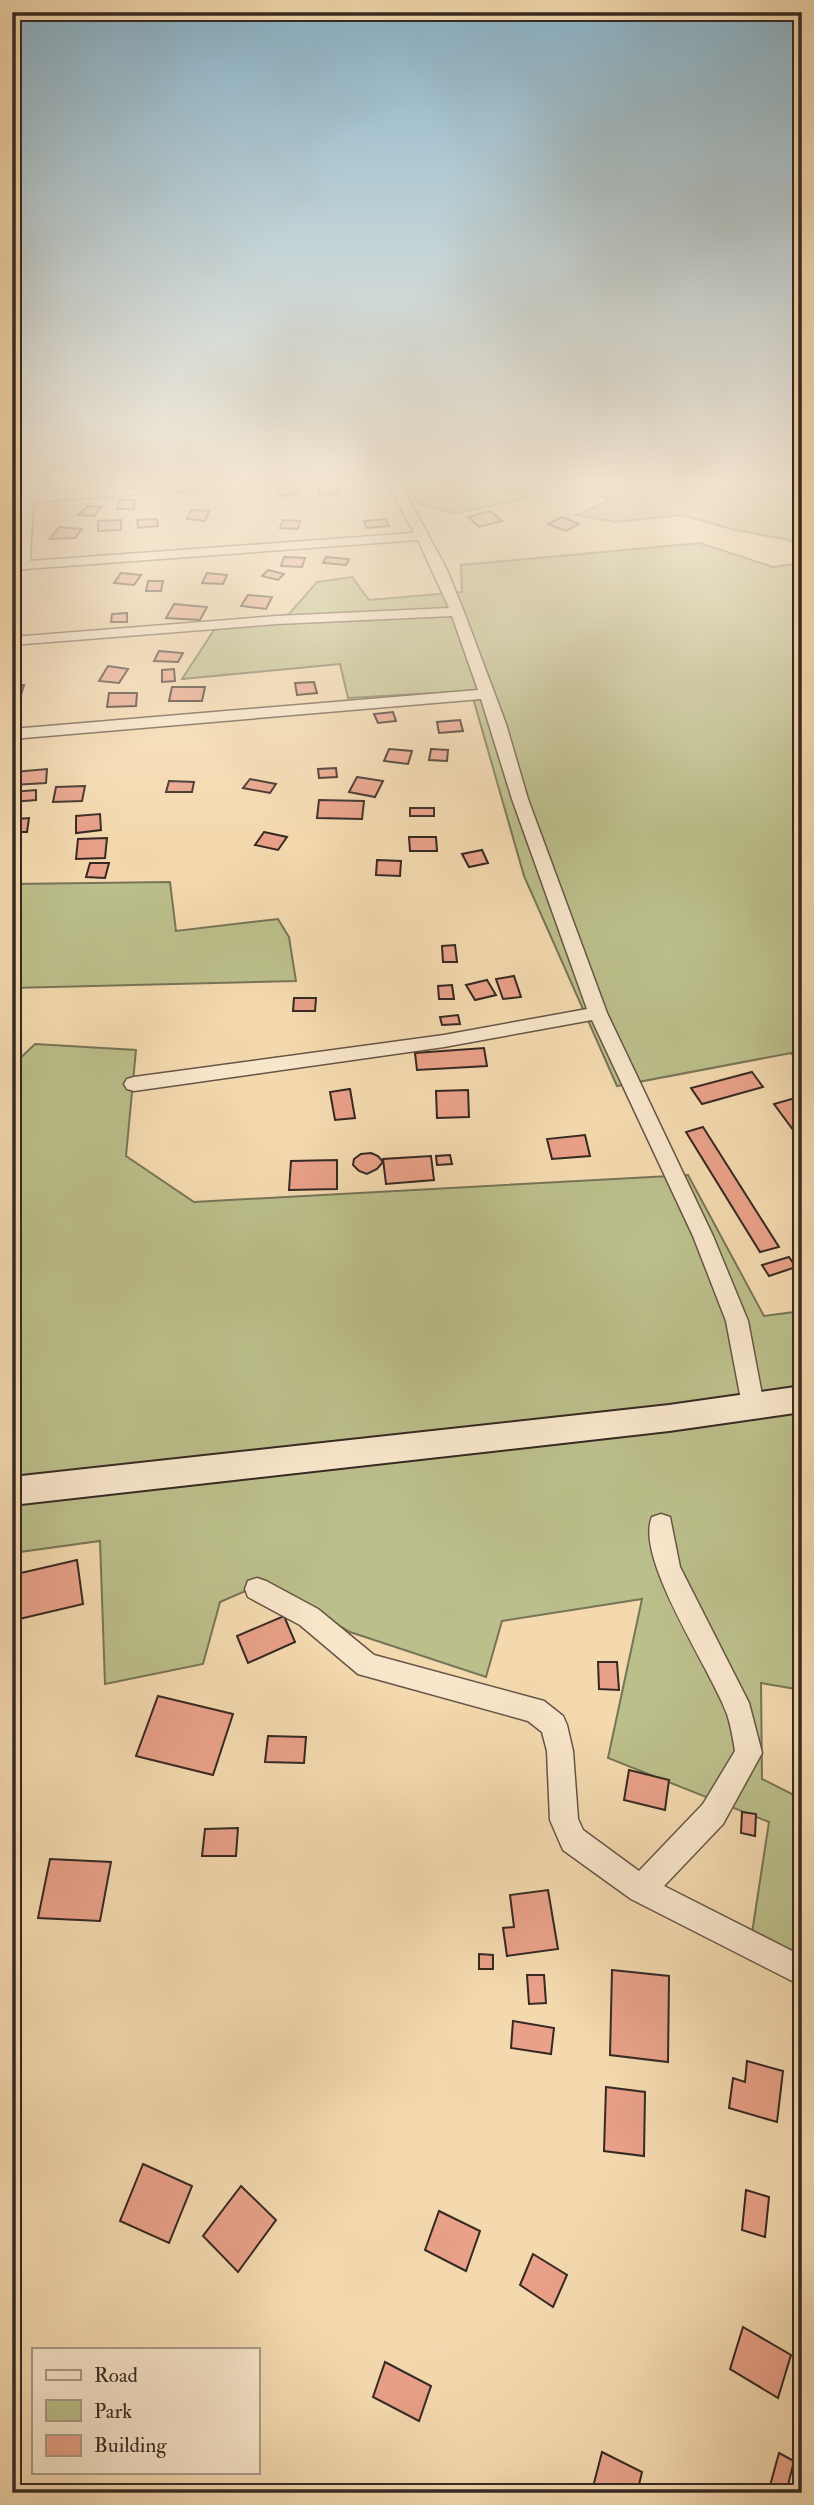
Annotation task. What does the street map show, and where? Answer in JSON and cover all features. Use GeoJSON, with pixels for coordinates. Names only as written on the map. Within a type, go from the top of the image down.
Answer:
{"type":"FeatureCollection","features":[{"type":"Feature","properties":{"kind":"main road"},"geometry":{"type":"LineString","coordinates":[[12,1491],[669,1418],[802,1399]]}},
{"type":"Feature","properties":{"kind":"street"},"geometry":{"type":"LineString","coordinates":[[451,598],[498,724],[524,810],[598,1013],[703,1236],[737,1321],[753,1405]]}},
{"type":"Feature","properties":{"kind":"street"},"geometry":{"type":"LineString","coordinates":[[12,641],[277,620],[457,612]]}},
{"type":"Feature","properties":{"kind":"street"},"geometry":{"type":"LineString","coordinates":[[12,734],[486,694]]}},
{"type":"Feature","properties":{"kind":"street"},"geometry":{"type":"LineString","coordinates":[[134,1084],[444,1041],[598,1013]]}},
{"type":"Feature","properties":{"kind":"street"},"geometry":{"type":"LineString","coordinates":[[641,1889],[713,1814],[749,1753],[740,1712],[668,1568],[661,1525]]}},
{"type":"Feature","properties":{"kind":"street"},"geometry":{"type":"LineString","coordinates":[[257,1589],[309,1617],[367,1665],[535,1710],[554,1725],[560,1751],[564,1820],[573,1840],[641,1889],[802,1972]]}},
{"type":"Feature","properties":{"kind":"green space"},"geometry":{"type":"Polygon","coordinates":[[[303,598],[369,600],[802,598],[802,1065],[791,1053],[617,1086],[524,876],[471,691],[348,698],[340,664],[182,679],[214,630],[289,614],[303,598]]]}},
{"type":"Feature","properties":{"kind":"green space"},"geometry":{"type":"Polygon","coordinates":[[[170,882],[176,931],[278,919],[289,937],[296,981],[12,988],[12,884],[170,882]]]}},
{"type":"Feature","properties":{"kind":"green space"},"geometry":{"type":"Polygon","coordinates":[[[35,1044],[136,1050],[126,1156],[194,1202],[688,1175],[764,1316],[802,1311],[802,1690],[761,1683],[762,1779],[802,1799],[800,1983],[748,1959],[769,1822],[608,1758],[642,1599],[502,1621],[486,1677],[350,1632],[266,1582],[220,1602],[203,1664],[105,1684],[100,1541],[12,1553],[12,1066],[35,1044]]]}},
{"type":"Feature","properties":{"kind":"building"},"geometry":{"type":"Polygon","coordinates":[[[246,598],[272,598],[266,609],[241,606],[246,598]]]}},
{"type":"Feature","properties":{"kind":"building"},"geometry":{"type":"Polygon","coordinates":[[[174,604],[207,607],[200,620],[166,618],[174,604]]]}},
{"type":"Feature","properties":{"kind":"building"},"geometry":{"type":"Polygon","coordinates":[[[127,613],[127,622],[111,622],[112,614],[127,613]]]}},
{"type":"Feature","properties":{"kind":"building"},"geometry":{"type":"Polygon","coordinates":[[[159,651],[183,653],[178,662],[154,661],[159,651]]]}},
{"type":"Feature","properties":{"kind":"building"},"geometry":{"type":"Polygon","coordinates":[[[108,666],[128,669],[119,683],[99,681],[108,666]]]}},
{"type":"Feature","properties":{"kind":"building"},"geometry":{"type":"Polygon","coordinates":[[[174,669],[175,681],[162,682],[162,670],[174,669]]]}},
{"type":"Feature","properties":{"kind":"building"},"geometry":{"type":"Polygon","coordinates":[[[314,682],[317,693],[297,695],[295,683],[314,682]]]}},
{"type":"Feature","properties":{"kind":"building"},"geometry":{"type":"Polygon","coordinates":[[[12,685],[24,685],[20,698],[12,698],[12,685]]]}},
{"type":"Feature","properties":{"kind":"building"},"geometry":{"type":"Polygon","coordinates":[[[172,687],[205,687],[202,701],[169,701],[172,687]]]}},
{"type":"Feature","properties":{"kind":"building"},"geometry":{"type":"Polygon","coordinates":[[[109,693],[137,693],[136,706],[107,707],[109,693]]]}},
{"type":"Feature","properties":{"kind":"building"},"geometry":{"type":"Polygon","coordinates":[[[393,712],[396,721],[378,723],[374,714],[393,712]]]}},
{"type":"Feature","properties":{"kind":"building"},"geometry":{"type":"Polygon","coordinates":[[[460,720],[463,731],[439,733],[437,722],[460,720]]]}},
{"type":"Feature","properties":{"kind":"building"},"geometry":{"type":"Polygon","coordinates":[[[389,749],[412,751],[408,764],[384,761],[389,749]]]}},
{"type":"Feature","properties":{"kind":"building"},"geometry":{"type":"Polygon","coordinates":[[[431,749],[448,750],[447,761],[429,760],[431,749]]]}},
{"type":"Feature","properties":{"kind":"building"},"geometry":{"type":"Polygon","coordinates":[[[336,768],[337,777],[319,778],[318,769],[336,768]]]}},
{"type":"Feature","properties":{"kind":"building"},"geometry":{"type":"Polygon","coordinates":[[[47,769],[46,783],[13,785],[14,772],[47,769]]]}},
{"type":"Feature","properties":{"kind":"building"},"geometry":{"type":"Polygon","coordinates":[[[357,777],[383,781],[375,797],[349,792],[357,777]]]}},
{"type":"Feature","properties":{"kind":"building"},"geometry":{"type":"Polygon","coordinates":[[[250,779],[276,784],[270,793],[243,788],[250,779]]]}},
{"type":"Feature","properties":{"kind":"building"},"geometry":{"type":"Polygon","coordinates":[[[169,781],[194,782],[192,792],[166,792],[169,781]]]}},
{"type":"Feature","properties":{"kind":"building"},"geometry":{"type":"Polygon","coordinates":[[[85,786],[82,801],[53,802],[56,787],[85,786]]]}},
{"type":"Feature","properties":{"kind":"building"},"geometry":{"type":"Polygon","coordinates":[[[36,790],[36,800],[12,802],[12,792],[36,790]]]}},
{"type":"Feature","properties":{"kind":"building"},"geometry":{"type":"Polygon","coordinates":[[[319,800],[364,801],[362,819],[317,818],[319,800]]]}},
{"type":"Feature","properties":{"kind":"building"},"geometry":{"type":"Polygon","coordinates":[[[410,808],[434,808],[434,816],[410,816],[410,808]]]}},
{"type":"Feature","properties":{"kind":"building"},"geometry":{"type":"Polygon","coordinates":[[[100,814],[101,830],[76,833],[76,816],[100,814]]]}},
{"type":"Feature","properties":{"kind":"building"},"geometry":{"type":"Polygon","coordinates":[[[29,818],[27,832],[15,832],[17,819],[29,818]]]}},
{"type":"Feature","properties":{"kind":"building"},"geometry":{"type":"Polygon","coordinates":[[[264,832],[287,837],[278,850],[255,845],[264,832]]]}},
{"type":"Feature","properties":{"kind":"building"},"geometry":{"type":"Polygon","coordinates":[[[409,837],[436,837],[437,851],[410,851],[409,837]]]}},
{"type":"Feature","properties":{"kind":"building"},"geometry":{"type":"Polygon","coordinates":[[[107,838],[105,858],[76,859],[78,839],[107,838]]]}},
{"type":"Feature","properties":{"kind":"building"},"geometry":{"type":"Polygon","coordinates":[[[482,850],[488,863],[469,867],[462,854],[482,850]]]}},
{"type":"Feature","properties":{"kind":"building"},"geometry":{"type":"Polygon","coordinates":[[[377,860],[401,861],[400,876],[376,875],[377,860]]]}},
{"type":"Feature","properties":{"kind":"building"},"geometry":{"type":"Polygon","coordinates":[[[90,863],[109,863],[105,878],[86,877],[90,863]]]}},
{"type":"Feature","properties":{"kind":"building"},"geometry":{"type":"Polygon","coordinates":[[[455,945],[457,962],[443,962],[442,946],[455,945]]]}},
{"type":"Feature","properties":{"kind":"building"},"geometry":{"type":"Polygon","coordinates":[[[514,976],[521,997],[503,999],[496,979],[514,976]]]}},
{"type":"Feature","properties":{"kind":"building"},"geometry":{"type":"Polygon","coordinates":[[[487,980],[496,995],[475,1000],[466,985],[487,980]]]}},
{"type":"Feature","properties":{"kind":"building"},"geometry":{"type":"Polygon","coordinates":[[[452,985],[454,999],[439,999],[438,986],[452,985]]]}},
{"type":"Feature","properties":{"kind":"building"},"geometry":{"type":"Polygon","coordinates":[[[294,998],[316,998],[315,1011],[293,1011],[294,998]]]}},
{"type":"Feature","properties":{"kind":"building"},"geometry":{"type":"Polygon","coordinates":[[[458,1015],[460,1024],[442,1025],[440,1017],[458,1015]]]}},
{"type":"Feature","properties":{"kind":"building"},"geometry":{"type":"Polygon","coordinates":[[[484,1048],[487,1066],[417,1070],[415,1053],[484,1048]]]}},
{"type":"Feature","properties":{"kind":"building"},"geometry":{"type":"Polygon","coordinates":[[[752,1072],[763,1087],[702,1104],[691,1088],[752,1072]]]}},
{"type":"Feature","properties":{"kind":"building"},"geometry":{"type":"Polygon","coordinates":[[[350,1089],[355,1118],[335,1120],[330,1092],[350,1089]]]}},
{"type":"Feature","properties":{"kind":"building"},"geometry":{"type":"Polygon","coordinates":[[[468,1090],[469,1117],[437,1118],[436,1091],[468,1090]]]}},
{"type":"Feature","properties":{"kind":"building"},"geometry":{"type":"Polygon","coordinates":[[[802,1096],[802,1142],[774,1104],[802,1096]]]}},
{"type":"Feature","properties":{"kind":"building"},"geometry":{"type":"Polygon","coordinates":[[[703,1127],[779,1247],[760,1252],[686,1132],[703,1127]]]}},
{"type":"Feature","properties":{"kind":"building"},"geometry":{"type":"Polygon","coordinates":[[[585,1135],[590,1156],[552,1159],[547,1139],[585,1135]]]}},
{"type":"Feature","properties":{"kind":"building"},"geometry":{"type":"Polygon","coordinates":[[[371,1153],[383,1162],[377,1169],[367,1174],[353,1165],[354,1159],[361,1154],[371,1153]]]}},
{"type":"Feature","properties":{"kind":"building"},"geometry":{"type":"Polygon","coordinates":[[[450,1155],[452,1164],[437,1165],[436,1156],[450,1155]]]}},
{"type":"Feature","properties":{"kind":"building"},"geometry":{"type":"Polygon","coordinates":[[[431,1156],[434,1180],[386,1184],[383,1159],[431,1156]]]}},
{"type":"Feature","properties":{"kind":"building"},"geometry":{"type":"Polygon","coordinates":[[[337,1160],[337,1189],[289,1190],[291,1161],[337,1160]]]}},
{"type":"Feature","properties":{"kind":"building"},"geometry":{"type":"Polygon","coordinates":[[[789,1257],[796,1267],[769,1276],[762,1265],[789,1257]]]}},
{"type":"Feature","properties":{"kind":"building"},"geometry":{"type":"Polygon","coordinates":[[[77,1560],[83,1604],[15,1620],[12,1575],[77,1560]]]}},
{"type":"Feature","properties":{"kind":"building"},"geometry":{"type":"Polygon","coordinates":[[[284,1616],[295,1642],[248,1663],[237,1636],[284,1616]]]}},
{"type":"Feature","properties":{"kind":"building"},"geometry":{"type":"Polygon","coordinates":[[[598,1662],[617,1662],[619,1690],[599,1689],[598,1662]]]}},
{"type":"Feature","properties":{"kind":"building"},"geometry":{"type":"Polygon","coordinates":[[[158,1696],[233,1714],[213,1775],[136,1756],[158,1696]]]}},
{"type":"Feature","properties":{"kind":"building"},"geometry":{"type":"Polygon","coordinates":[[[268,1736],[306,1737],[304,1763],[265,1762],[268,1736]]]}},
{"type":"Feature","properties":{"kind":"building"},"geometry":{"type":"Polygon","coordinates":[[[629,1770],[669,1780],[665,1810],[624,1800],[629,1770]]]}},
{"type":"Feature","properties":{"kind":"building"},"geometry":{"type":"Polygon","coordinates":[[[742,1812],[756,1814],[755,1836],[741,1833],[742,1812]]]}},
{"type":"Feature","properties":{"kind":"building"},"geometry":{"type":"Polygon","coordinates":[[[238,1828],[236,1856],[202,1856],[205,1829],[238,1828]]]}},
{"type":"Feature","properties":{"kind":"building"},"geometry":{"type":"Polygon","coordinates":[[[50,1859],[111,1862],[100,1921],[38,1918],[50,1859]]]}},
{"type":"Feature","properties":{"kind":"building"},"geometry":{"type":"Polygon","coordinates":[[[548,1890],[558,1949],[507,1956],[503,1928],[514,1927],[510,1895],[548,1890]]]}},
{"type":"Feature","properties":{"kind":"building"},"geometry":{"type":"Polygon","coordinates":[[[479,1954],[493,1955],[493,1969],[479,1969],[479,1954]]]}},
{"type":"Feature","properties":{"kind":"building"},"geometry":{"type":"Polygon","coordinates":[[[612,1970],[669,1976],[668,2062],[610,2055],[612,1970]]]}},
{"type":"Feature","properties":{"kind":"building"},"geometry":{"type":"Polygon","coordinates":[[[527,1975],[544,1975],[546,2003],[529,2004],[527,1975]]]}},
{"type":"Feature","properties":{"kind":"building"},"geometry":{"type":"Polygon","coordinates":[[[513,2021],[554,2028],[551,2054],[511,2048],[513,2021]]]}},
{"type":"Feature","properties":{"kind":"building"},"geometry":{"type":"Polygon","coordinates":[[[747,2061],[783,2071],[777,2122],[729,2108],[733,2078],[745,2082],[747,2061]]]}},
{"type":"Feature","properties":{"kind":"building"},"geometry":{"type":"Polygon","coordinates":[[[606,2087],[645,2092],[644,2156],[604,2151],[606,2087]]]}},
{"type":"Feature","properties":{"kind":"building"},"geometry":{"type":"Polygon","coordinates":[[[143,2164],[192,2186],[169,2243],[120,2221],[143,2164]]]}},
{"type":"Feature","properties":{"kind":"building"},"geometry":{"type":"Polygon","coordinates":[[[241,2186],[276,2220],[238,2272],[203,2236],[241,2186]]]}},
{"type":"Feature","properties":{"kind":"building"},"geometry":{"type":"Polygon","coordinates":[[[746,2190],[769,2197],[765,2237],[742,2230],[746,2190]]]}},
{"type":"Feature","properties":{"kind":"building"},"geometry":{"type":"Polygon","coordinates":[[[439,2211],[480,2231],[466,2271],[425,2250],[439,2211]]]}},
{"type":"Feature","properties":{"kind":"building"},"geometry":{"type":"Polygon","coordinates":[[[533,2254],[567,2275],[553,2307],[520,2285],[533,2254]]]}},
{"type":"Feature","properties":{"kind":"building"},"geometry":{"type":"Polygon","coordinates":[[[743,2327],[791,2355],[778,2398],[730,2369],[743,2327]]]}},
{"type":"Feature","properties":{"kind":"building"},"geometry":{"type":"Polygon","coordinates":[[[385,2362],[431,2386],[419,2421],[373,2397],[385,2362]]]}},
{"type":"Feature","properties":{"kind":"building"},"geometry":{"type":"Polygon","coordinates":[[[602,2452],[642,2472],[637,2493],[604,2493],[593,2487],[602,2452]]]}},
{"type":"Feature","properties":{"kind":"building"},"geometry":{"type":"Polygon","coordinates":[[[779,2453],[794,2461],[786,2493],[768,2493],[779,2453]]]}}]}
